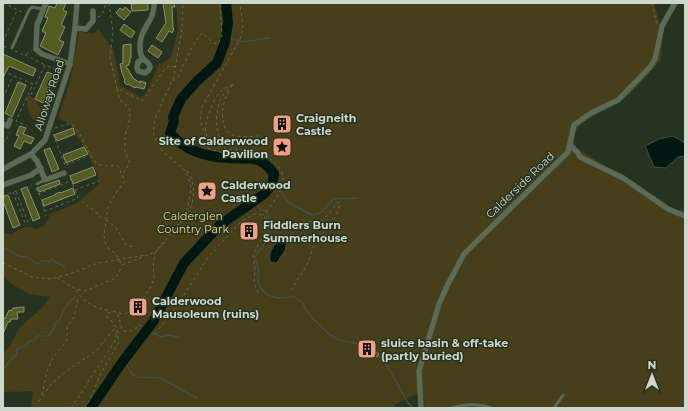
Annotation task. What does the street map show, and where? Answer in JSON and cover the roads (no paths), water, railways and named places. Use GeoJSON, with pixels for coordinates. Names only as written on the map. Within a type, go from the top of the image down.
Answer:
{"type":"FeatureCollection","features":[{"type":"Feature","properties":{"kind":"street"},"geometry":{"type":"LineString","coordinates":[[46,3],[37,25],[36,49],[42,54],[60,62],[70,64]]}},
{"type":"Feature","properties":{"kind":"street","name":"Alloway Road"},"geometry":{"type":"LineString","coordinates":[[3,169],[31,154],[45,140],[70,64],[77,3]]}},
{"type":"Feature","properties":{"kind":"street"},"geometry":{"type":"LineString","coordinates":[[143,59],[140,52],[141,38],[150,21],[154,3]]}},
{"type":"Feature","properties":{"kind":"street","name":"Calderside Road"},"geometry":{"type":"LineString","coordinates":[[421,408],[419,371],[438,304],[464,254],[568,152],[574,126],[591,113],[618,100],[650,67],[655,59],[662,26],[675,3]]}},
{"type":"Feature","properties":{"kind":"street"},"geometry":{"type":"LineString","coordinates":[[75,28],[86,29],[93,19],[93,11]]}},
{"type":"Feature","properties":{"kind":"street"},"geometry":{"type":"LineString","coordinates":[[3,124],[8,126],[10,120]]}},
{"type":"Feature","properties":{"kind":"street"},"geometry":{"type":"LineString","coordinates":[[570,145],[580,157],[623,178],[668,209],[685,216]]}},
{"type":"Feature","properties":{"kind":"street"},"geometry":{"type":"LineString","coordinates":[[31,154],[37,161],[46,180],[64,173]]}},
{"type":"Feature","properties":{"kind":"street"},"geometry":{"type":"LineString","coordinates":[[3,185],[31,175],[41,168]]}},
{"type":"Feature","properties":{"kind":"lane"},"geometry":{"type":"LineString","coordinates":[[12,48],[29,10],[32,7],[43,9]]}},
{"type":"Feature","properties":{"kind":"lane"},"geometry":{"type":"LineString","coordinates":[[36,184],[46,180]]}},
{"type":"Feature","properties":{"kind":"lane"},"geometry":{"type":"LineString","coordinates":[[554,408],[562,396]]}},
{"type":"Feature","properties":{"kind":"lane"},"geometry":{"type":"LineString","coordinates":[[451,408],[470,404],[484,405],[492,408]]}},
{"type":"Feature","properties":{"kind":"water"},"geometry":{"type":"Polygon","coordinates":[[[673,136],[685,143],[685,156],[678,157],[666,168],[654,167],[645,146],[659,139],[673,136]]]}},
{"type":"Feature","properties":{"kind":"water"},"geometry":{"type":"Polygon","coordinates":[[[282,238],[285,238],[287,241],[285,251],[276,263],[271,262],[270,252],[282,238]]]}},
{"type":"Feature","properties":{"kind":"waterway"},"geometry":{"type":"LineString","coordinates":[[91,408],[123,361],[153,322],[184,263],[220,225],[264,194],[272,185],[274,174],[269,167],[258,160],[212,156],[196,152],[182,144],[170,133],[174,121],[173,117],[181,99],[197,81],[217,63],[225,42],[228,22],[226,3]]}},
{"type":"Feature","properties":{"kind":"waterway"},"geometry":{"type":"LineString","coordinates":[[226,37],[243,42],[269,38]]}},
{"type":"Feature","properties":{"kind":"waterway"},"geometry":{"type":"LineString","coordinates":[[270,188],[278,189],[289,203],[312,215],[323,211],[333,199],[358,198]]}},
{"type":"Feature","properties":{"kind":"waterway"},"geometry":{"type":"LineString","coordinates":[[254,203],[260,209],[267,212],[269,221],[266,240],[255,258],[258,269],[258,280],[263,290],[267,294],[277,298],[293,296],[303,303],[312,318],[329,334],[337,339],[355,343],[365,349]]}},
{"type":"Feature","properties":{"kind":"waterway"},"geometry":{"type":"LineString","coordinates":[[3,249],[8,249],[18,256],[27,257],[35,263],[50,261],[51,259],[65,267]]}},
{"type":"Feature","properties":{"kind":"waterway"},"geometry":{"type":"LineString","coordinates":[[3,370],[13,357],[16,356],[17,349],[25,346],[30,341],[33,341],[37,336],[48,336],[54,329],[55,323],[59,321],[66,306],[75,297]]}},
{"type":"Feature","properties":{"kind":"waterway"},"geometry":{"type":"LineString","coordinates":[[148,330],[161,337],[170,335],[178,337]]}},
{"type":"Feature","properties":{"kind":"waterway"},"geometry":{"type":"LineString","coordinates":[[378,355],[389,369],[408,403],[413,408]]}},
{"type":"Feature","properties":{"kind":"waterway"},"geometry":{"type":"LineString","coordinates":[[123,361],[132,374],[137,377],[161,378],[197,398]]}},
{"type":"Feature","properties":{"kind":"place","name":"Craigneith Castle"},"geometry":{"type":"Point","coordinates":[282,124]}},
{"type":"Feature","properties":{"kind":"place","name":"Site of Calderwood Pavilion"},"geometry":{"type":"Point","coordinates":[282,147]}},
{"type":"Feature","properties":{"kind":"place","name":"Calderwood Castle"},"geometry":{"type":"Point","coordinates":[207,191]}},
{"type":"Feature","properties":{"kind":"place","name":"Fiddlers Burn Summerhouse"},"geometry":{"type":"Point","coordinates":[249,231]}},
{"type":"Feature","properties":{"kind":"place","name":"Calderwood Mausoleum (ruins)"},"geometry":{"type":"Point","coordinates":[138,307]}},
{"type":"Feature","properties":{"kind":"place","name":"sluice basin & off-take (partly buried)"},"geometry":{"type":"Point","coordinates":[367,349]}},
{"type":"Feature","properties":{"kind":"park label","name":"Calderglen Country Park"},"geometry":{"type":"Point","coordinates":[193,222]}}]}
